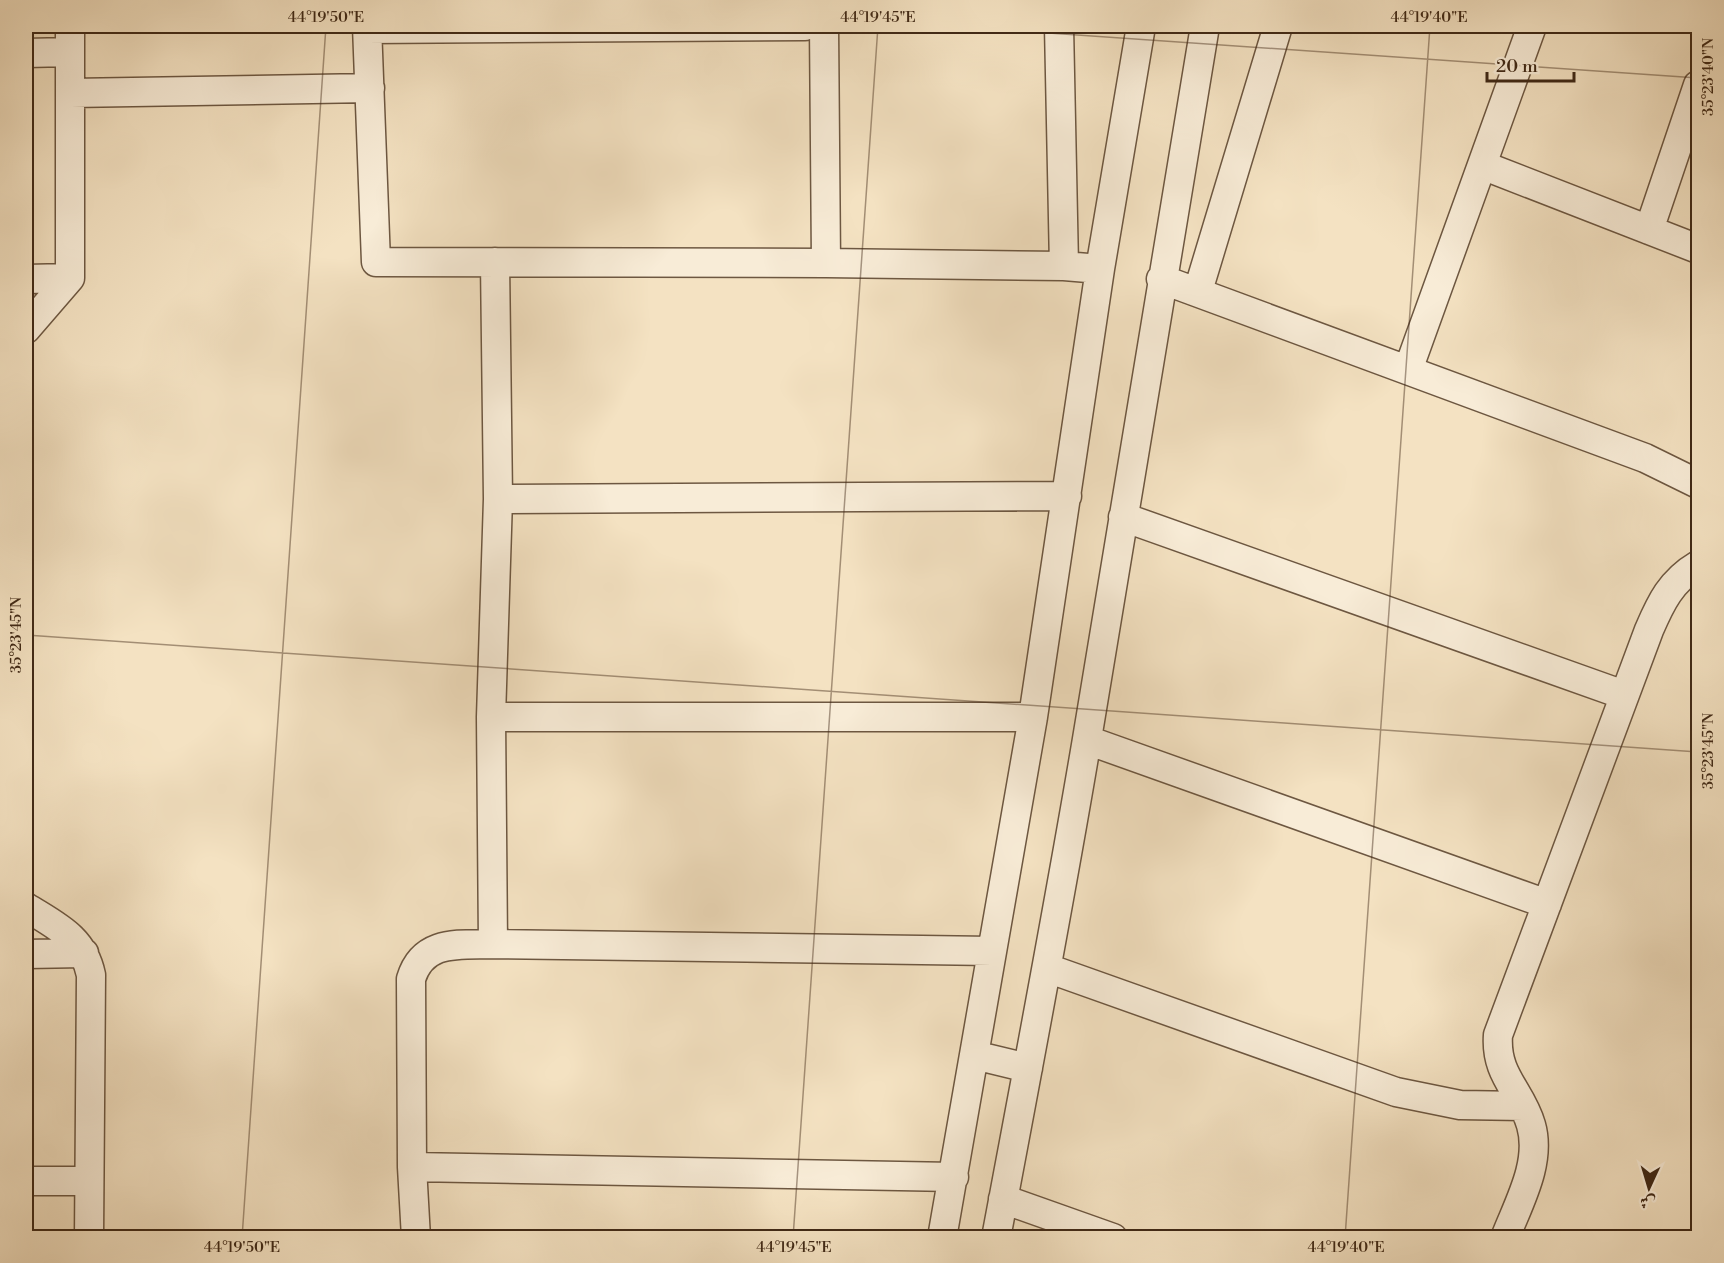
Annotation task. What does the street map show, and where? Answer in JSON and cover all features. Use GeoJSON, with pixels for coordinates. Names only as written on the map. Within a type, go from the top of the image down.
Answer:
{"type":"FeatureCollection","features":[{"type":"Feature","properties":{"kind":"street"},"geometry":{"type":"LineString","coordinates":[[805,26],[367,27],[376,262],[826,263],[1064,266],[1100,269]]}},
{"type":"Feature","properties":{"kind":"street"},"geometry":{"type":"LineString","coordinates":[[824,26],[826,263]]}},
{"type":"Feature","properties":{"kind":"street"},"geometry":{"type":"LineString","coordinates":[[1059,26],[1064,266]]}},
{"type":"Feature","properties":{"kind":"street"},"geometry":{"type":"LineString","coordinates":[[942,1238],[1033,717],[1100,269],[1141,26]]}},
{"type":"Feature","properties":{"kind":"street"},"geometry":{"type":"LineString","coordinates":[[996,1238],[1087,740],[1161,279],[1205,26]]}},
{"type":"Feature","properties":{"kind":"street"},"geometry":{"type":"LineString","coordinates":[[1198,291],[1278,26]]}},
{"type":"Feature","properties":{"kind":"street"},"geometry":{"type":"LineString","coordinates":[[1408,370],[1532,26]]}},
{"type":"Feature","properties":{"kind":"street"},"geometry":{"type":"LineString","coordinates":[[26,53],[70,39],[70,278],[26,329]]}},
{"type":"Feature","properties":{"kind":"street"},"geometry":{"type":"LineString","coordinates":[[1649,230],[1698,84]]}},
{"type":"Feature","properties":{"kind":"street"},"geometry":{"type":"LineString","coordinates":[[70,93],[370,88]]}},
{"type":"Feature","properties":{"kind":"street"},"geometry":{"type":"LineString","coordinates":[[1482,165],[1698,249]]}},
{"type":"Feature","properties":{"kind":"street"},"geometry":{"type":"LineString","coordinates":[[493,944],[491,717],[498,499],[495,262]]}},
{"type":"Feature","properties":{"kind":"street"},"geometry":{"type":"LineString","coordinates":[[26,279],[70,278]]}},
{"type":"Feature","properties":{"kind":"street"},"geometry":{"type":"LineString","coordinates":[[1161,279],[1645,458],[1698,484]]}},
{"type":"Feature","properties":{"kind":"street"},"geometry":{"type":"LineString","coordinates":[[498,499],[1067,496]]}},
{"type":"Feature","properties":{"kind":"street"},"geometry":{"type":"LineString","coordinates":[[1123,517],[1624,695]]}},
{"type":"Feature","properties":{"kind":"street"},"geometry":{"type":"LineString","coordinates":[[1505,1238],[1531,1170],[1533,1148],[1532,1126],[1502,1070],[1497,1047],[1498,1035],[1662,599],[1685,573],[1698,565]]}},
{"type":"Feature","properties":{"kind":"street"},"geometry":{"type":"LineString","coordinates":[[491,717],[1033,717]]}},
{"type":"Feature","properties":{"kind":"street"},"geometry":{"type":"LineString","coordinates":[[1087,740],[1547,904]]}},
{"type":"Feature","properties":{"kind":"street"},"geometry":{"type":"LineString","coordinates":[[26,907],[74,939],[88,963],[92,986],[89,1238]]}},
{"type":"Feature","properties":{"kind":"street"},"geometry":{"type":"LineString","coordinates":[[416,1238],[412,1167],[410,990],[414,969],[419,960],[437,948],[493,944],[992,951]]}},
{"type":"Feature","properties":{"kind":"street"},"geometry":{"type":"LineString","coordinates":[[26,954],[84,953]]}},
{"type":"Feature","properties":{"kind":"street"},"geometry":{"type":"LineString","coordinates":[[1047,968],[1396,1092],[1460,1105],[1523,1106]]}},
{"type":"Feature","properties":{"kind":"street"},"geometry":{"type":"LineString","coordinates":[[974,1055],[1028,1068]]}},
{"type":"Feature","properties":{"kind":"street"},"geometry":{"type":"LineString","coordinates":[[412,1167],[954,1177]]}},
{"type":"Feature","properties":{"kind":"street"},"geometry":{"type":"LineString","coordinates":[[26,1181],[88,1181]]}},
{"type":"Feature","properties":{"kind":"street"},"geometry":{"type":"LineString","coordinates":[[1003,1199],[1113,1238]]}}]}
